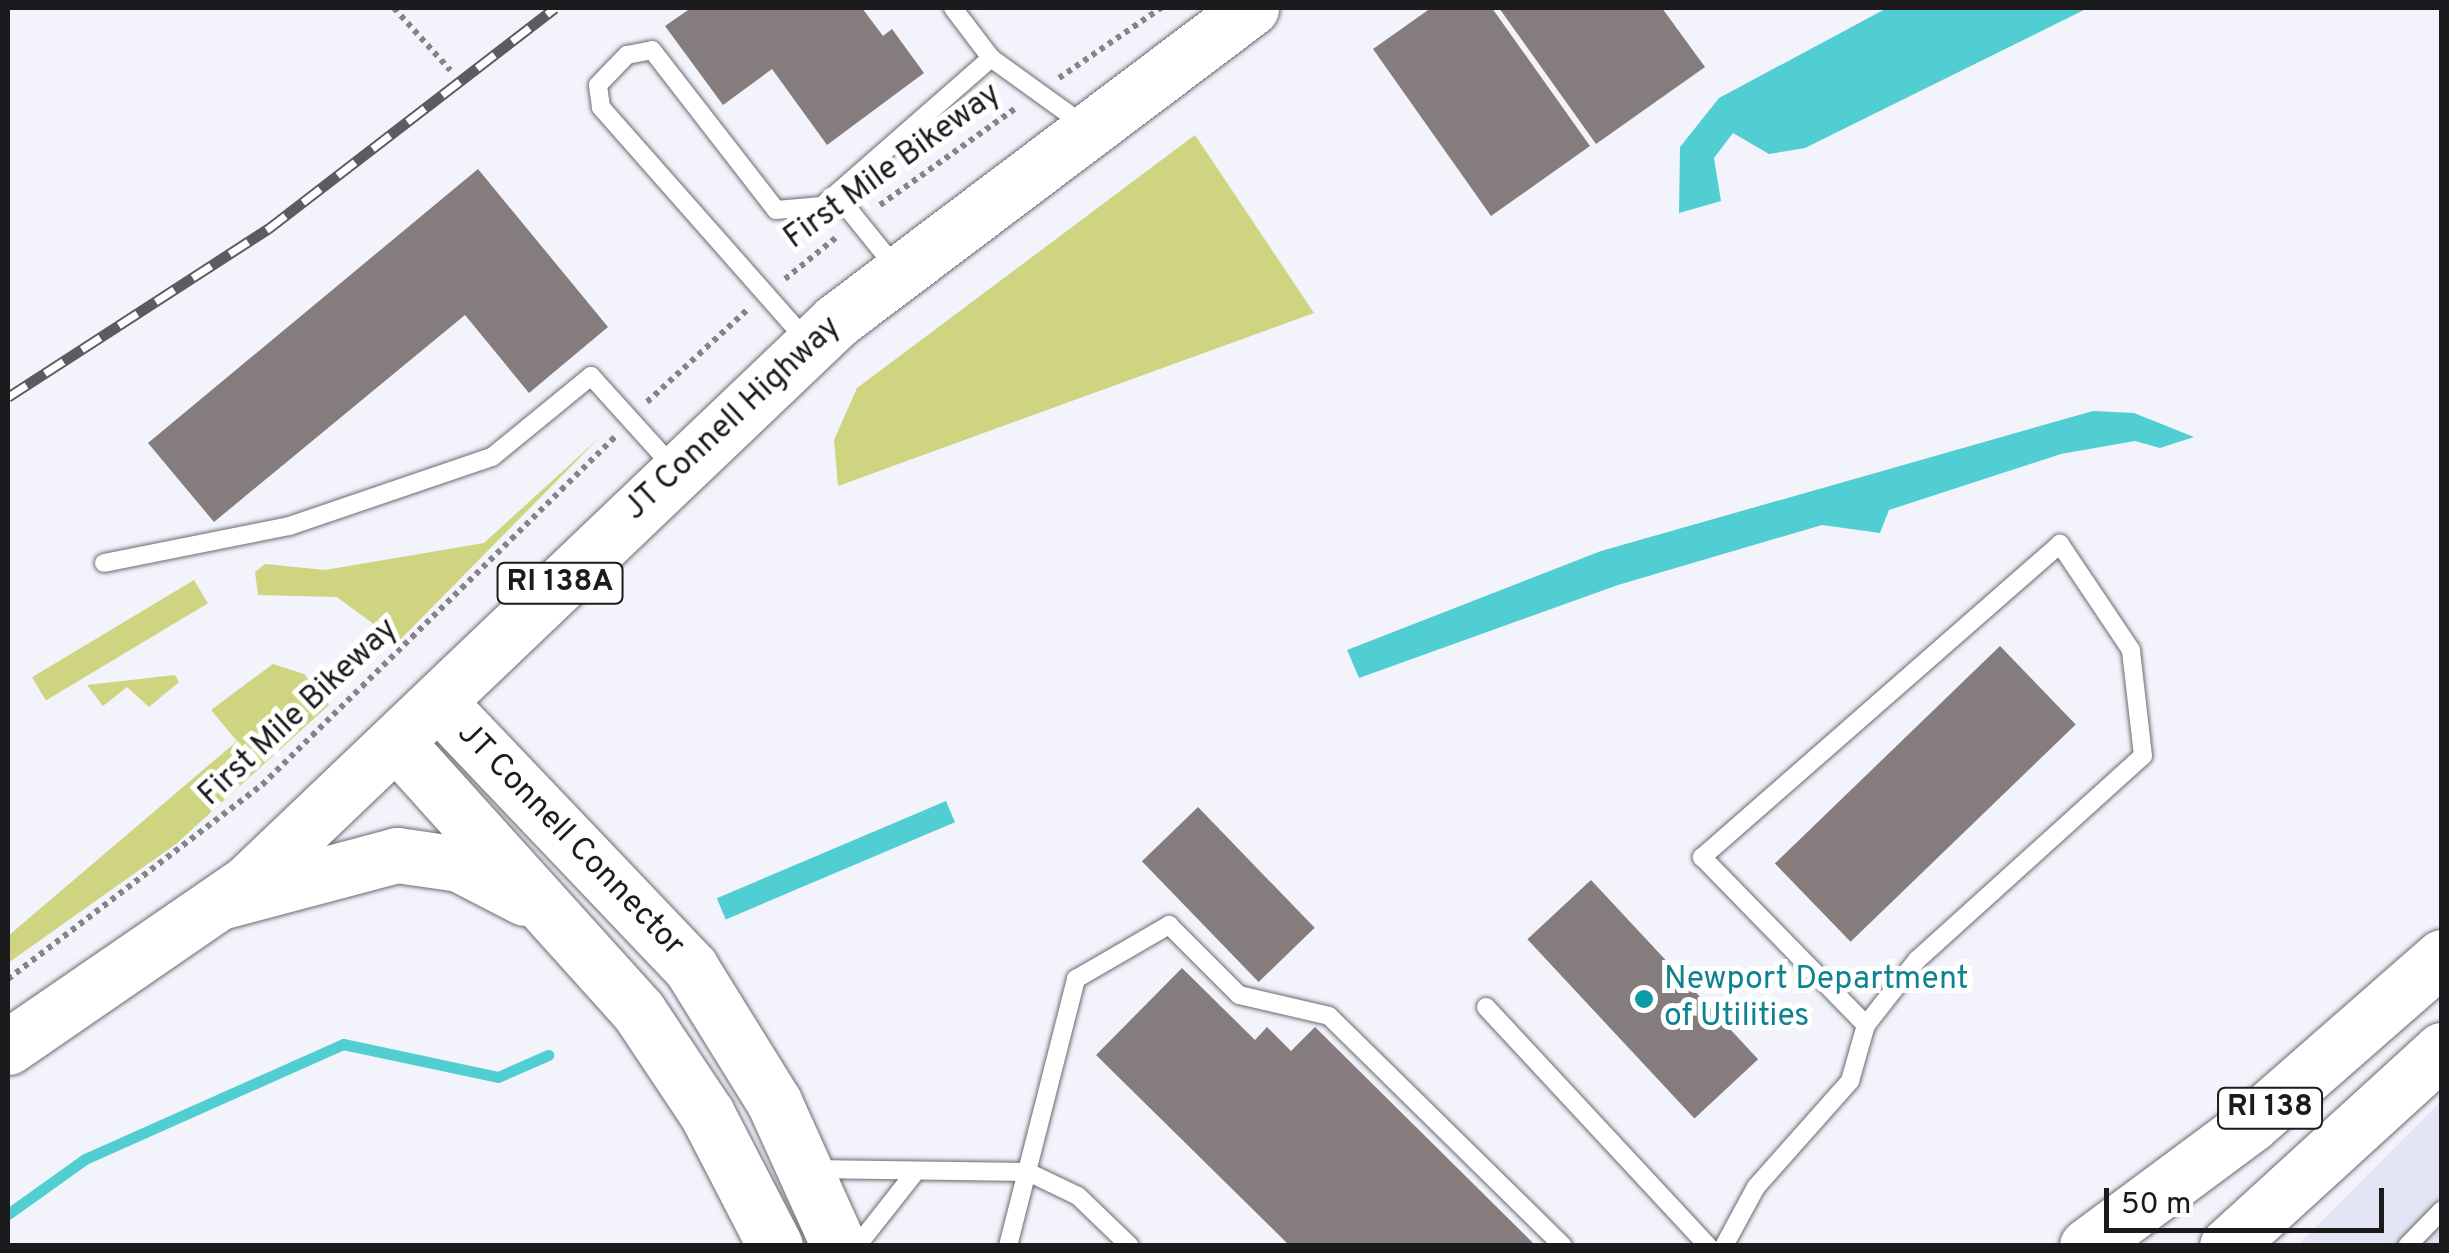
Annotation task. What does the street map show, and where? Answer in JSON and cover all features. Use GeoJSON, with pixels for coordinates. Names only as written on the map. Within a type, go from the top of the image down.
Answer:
{"type":"FeatureCollection","features":[{"type":"Feature","properties":{"kind":"main road","name":"JT Connell Highway"},"geometry":{"type":"LineString","coordinates":[[8,1047],[224,901],[397,743],[810,344],[898,270],[1084,126],[1251,8]]}},
{"type":"Feature","properties":{"kind":"main road","name":"JT Connell Connector"},"geometry":{"type":"LineString","coordinates":[[438,702],[682,955],[806,1169],[839,1246]]}},
{"type":"Feature","properties":{"kind":"main road"},"geometry":{"type":"LineString","coordinates":[[397,743],[554,916],[688,1082],[775,1246]]}},
{"type":"Feature","properties":{"kind":"main road"},"geometry":{"type":"LineString","coordinates":[[224,901],[413,855],[470,868],[554,916]]}},
{"type":"Feature","properties":{"kind":"main road","name":"RI 138"},"geometry":{"type":"LineString","coordinates":[[2087,1246],[2263,1114],[2442,957]]}},
{"type":"Feature","properties":{"kind":"main road","name":"RI 138"},"geometry":{"type":"LineString","coordinates":[[2227,1246],[2442,1050]]}},
{"type":"Feature","properties":{"kind":"lane"},"geometry":{"type":"LineString","coordinates":[[953,8],[991,58],[1084,126]]}},
{"type":"Feature","properties":{"kind":"lane"},"geometry":{"type":"LineString","coordinates":[[810,344],[600,107],[598,85],[627,55],[652,50],[776,210],[822,206],[991,58]]}},
{"type":"Feature","properties":{"kind":"lane"},"geometry":{"type":"LineString","coordinates":[[838,194],[898,270]]}},
{"type":"Feature","properties":{"kind":"lane"},"geometry":{"type":"LineString","coordinates":[[104,563],[289,526],[492,457],[591,376],[676,470]]}},
{"type":"Feature","properties":{"kind":"lane"},"geometry":{"type":"LineString","coordinates":[[1724,1246],[1756,1187],[1850,1081],[1866,1025],[1917,960],[2143,756],[2131,650],[2060,544],[1702,857],[1866,1025]]}},
{"type":"Feature","properties":{"kind":"lane"},"geometry":{"type":"LineString","coordinates":[[1008,1246],[1076,979],[1168,925],[1239,995],[1329,1016],[1563,1246]]}},
{"type":"Feature","properties":{"kind":"lane"},"geometry":{"type":"LineString","coordinates":[[1486,1007],[1708,1246]]}},
{"type":"Feature","properties":{"kind":"lane"},"geometry":{"type":"LineString","coordinates":[[806,1169],[1028,1172],[1078,1196],[1130,1246]]}},
{"type":"Feature","properties":{"kind":"lane"},"geometry":{"type":"LineString","coordinates":[[857,1246],[916,1170]]}},
{"type":"Feature","properties":{"kind":"lane"},"geometry":{"type":"LineString","coordinates":[[2407,1246],[2442,1210]]}},
{"type":"Feature","properties":{"kind":"path"},"geometry":{"type":"LineString","coordinates":[[394,8],[450,70]]}},
{"type":"Feature","properties":{"kind":"path","name":"First Mile Bikeway"},"geometry":{"type":"LineString","coordinates":[[666,382],[766,294],[858,221],[1161,8]]}},
{"type":"Feature","properties":{"kind":"path","name":"First Mile Bikeway"},"geometry":{"type":"LineString","coordinates":[[8,979],[262,785],[598,454]]}},
{"type":"Feature","properties":{"kind":"shaded area"},"geometry":{"type":"Polygon","coordinates":[[[2441,1101],[2441,1245],[2298,1245],[2441,1101]]]}},
{"type":"Feature","properties":{"kind":"green space"},"geometry":{"type":"Polygon","coordinates":[[[1195,135],[1314,313],[838,486],[834,440],[857,388],[1195,135]]]}},
{"type":"Feature","properties":{"kind":"green space"},"geometry":{"type":"Polygon","coordinates":[[[599,438],[398,642],[337,597],[258,595],[255,572],[265,564],[325,570],[484,543],[599,438]]]}},
{"type":"Feature","properties":{"kind":"green space"},"geometry":{"type":"Polygon","coordinates":[[[194,580],[208,603],[46,700],[32,677],[194,580]]]}},
{"type":"Feature","properties":{"kind":"green space"},"geometry":{"type":"Polygon","coordinates":[[[273,664],[304,674],[329,705],[176,844],[8,963],[8,936],[237,741],[211,710],[273,664]]]}},
{"type":"Feature","properties":{"kind":"green space"},"geometry":{"type":"Polygon","coordinates":[[[175,675],[179,682],[149,707],[127,687],[103,706],[87,685],[175,675]]]}},
{"type":"Feature","properties":{"kind":"water"},"geometry":{"type":"Polygon","coordinates":[[[1887,8],[2088,8],[1805,148],[1769,154],[1733,133],[1714,158],[1721,201],[1679,213],[1680,147],[1719,98],[1887,8]]]}},
{"type":"Feature","properties":{"kind":"water"},"geometry":{"type":"Polygon","coordinates":[[[2093,411],[2134,413],[2194,437],[2160,448],[2135,441],[2061,454],[1889,510],[1880,533],[1822,525],[1618,585],[1359,678],[1347,650],[1601,551],[2093,411]]]}},
{"type":"Feature","properties":{"kind":"water"},"geometry":{"type":"Polygon","coordinates":[[[946,801],[955,822],[726,919],[717,898],[946,801]]]}},
{"type":"Feature","properties":{"kind":"building"},"geometry":{"type":"Polygon","coordinates":[[[691,8],[862,8],[883,36],[892,29],[924,73],[827,145],[772,69],[723,105],[665,26],[691,8]]]}},
{"type":"Feature","properties":{"kind":"building"},"geometry":{"type":"Polygon","coordinates":[[[1431,8],[1492,8],[1590,146],[1491,216],[1373,49],[1431,8]]]}},
{"type":"Feature","properties":{"kind":"building"},"geometry":{"type":"Polygon","coordinates":[[[1499,8],[1662,8],[1705,67],[1596,144],[1499,8]]]}},
{"type":"Feature","properties":{"kind":"building"},"geometry":{"type":"Polygon","coordinates":[[[478,169],[608,327],[529,393],[465,315],[214,522],[148,443],[478,169]]]}},
{"type":"Feature","properties":{"kind":"building"},"geometry":{"type":"Polygon","coordinates":[[[2000,646],[2076,724],[1851,942],[1775,863],[2000,646]]]}},
{"type":"Feature","properties":{"kind":"building"},"geometry":{"type":"Polygon","coordinates":[[[1198,807],[1315,928],[1259,982],[1142,861],[1198,807]]]}},
{"type":"Feature","properties":{"kind":"building","name":"Newport Department of Utilities"},"geometry":{"type":"Polygon","coordinates":[[[1591,880],[1758,1059],[1694,1119],[1527,939],[1591,880]]]}},
{"type":"Feature","properties":{"kind":"building"},"geometry":{"type":"Polygon","coordinates":[[[1182,968],[1255,1040],[1267,1027],[1291,1051],[1315,1027],[1536,1246],[1290,1246],[1096,1055],[1182,968]]]}},
{"type":"Feature","properties":{"kind":"waterway"},"geometry":{"type":"LineString","coordinates":[[8,1214],[85,1159],[343,1044],[498,1077],[548,1055]]}},
{"type":"Feature","properties":{"kind":"railway"},"geometry":{"type":"LineString","coordinates":[[8,397],[268,229],[555,8]]}},
{"type":"Feature","properties":{"kind":"place","name":"Newport Department of Utilities"},"geometry":{"type":"Point","coordinates":[1644,999]}}]}
